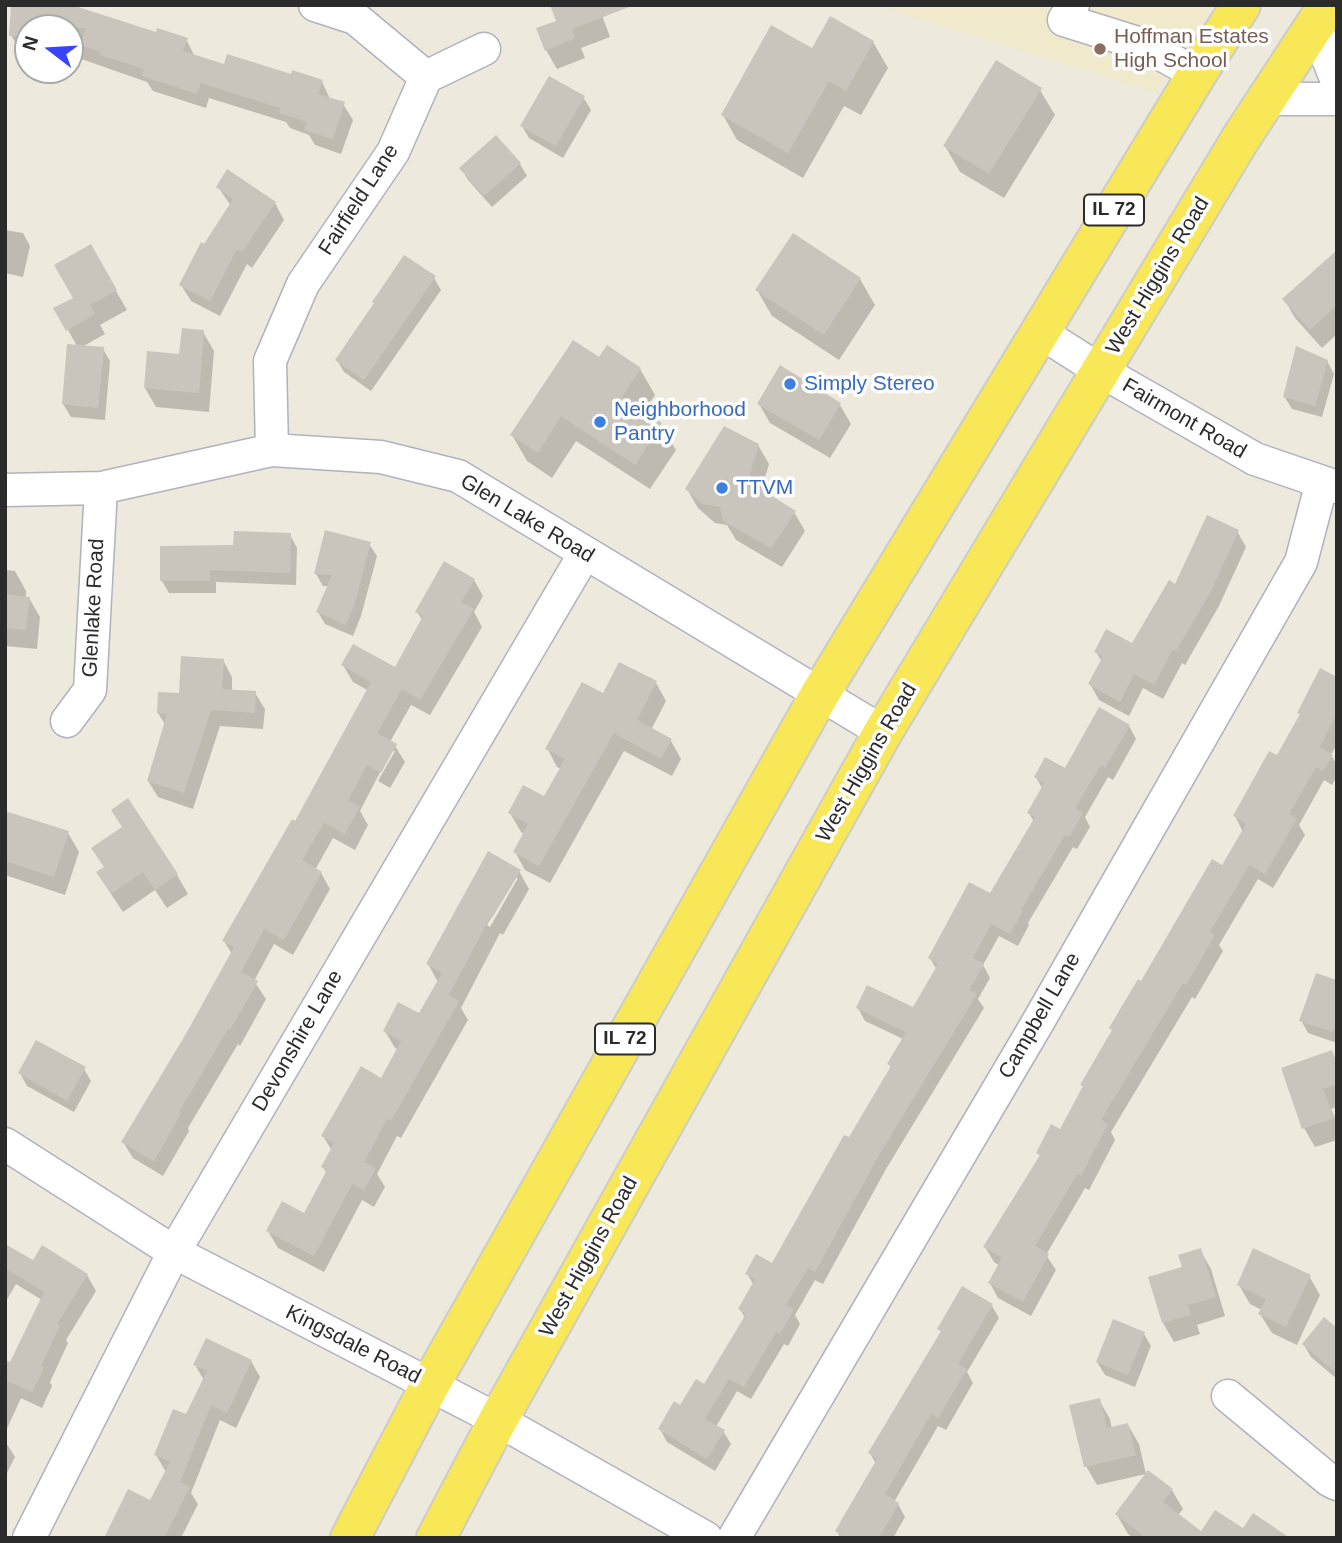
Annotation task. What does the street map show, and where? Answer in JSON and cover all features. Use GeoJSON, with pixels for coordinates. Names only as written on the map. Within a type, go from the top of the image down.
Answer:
{"type":"FeatureCollection","features":[{"type":"Feature","properties":{"kind":"main road","name":"IL 72"},"geometry":{"type":"LineString","coordinates":[[350,1538],[430,1385],[820,694],[1241,5]]}},
{"type":"Feature","properties":{"kind":"main road","name":"West Higgins Road"},"geometry":{"type":"LineString","coordinates":[[436,1538],[498,1420],[883,732],[1267,99],[1322,15]]}},
{"type":"Feature","properties":{"kind":"street"},"geometry":{"type":"LineString","coordinates":[[315,5],[355,18],[426,77],[484,49]]}},
{"type":"Feature","properties":{"kind":"street"},"geometry":{"type":"LineString","coordinates":[[1068,12],[1143,45],[1197,74]]}},
{"type":"Feature","properties":{"kind":"street"},"geometry":{"type":"LineString","coordinates":[[1322,15],[1337,81]]}},
{"type":"Feature","properties":{"kind":"street","name":"Fairfield Lane"},"geometry":{"type":"LineString","coordinates":[[272,450],[270,361],[303,284],[393,152],[426,77]]}},
{"type":"Feature","properties":{"kind":"street"},"geometry":{"type":"LineString","coordinates":[[1267,99],[1337,99]]}},
{"type":"Feature","properties":{"kind":"street","name":"Fairmont Road"},"geometry":{"type":"LineString","coordinates":[[1040,332],[1101,371],[1255,459],[1329,484]]}},
{"type":"Feature","properties":{"kind":"street","name":"Glen Lake Road"},"geometry":{"type":"LineString","coordinates":[[5,490],[101,488],[272,450],[381,457],[458,476],[883,732]]}},
{"type":"Feature","properties":{"kind":"street","name":"Campbell Lane"},"geometry":{"type":"LineString","coordinates":[[734,1538],[1038,1022],[1301,562],[1329,484]]}},
{"type":"Feature","properties":{"kind":"street","name":"Glenlake Road"},"geometry":{"type":"LineString","coordinates":[[67,720],[90,690],[101,488]]}},
{"type":"Feature","properties":{"kind":"street","name":"Devonshire Lane"},"geometry":{"type":"LineString","coordinates":[[29,1538],[174,1252],[585,553]]}},
{"type":"Feature","properties":{"kind":"street","name":"Kingsdale Road"},"geometry":{"type":"LineString","coordinates":[[5,1144],[174,1252],[498,1420],[706,1538]]}},
{"type":"Feature","properties":{"kind":"street"},"geometry":{"type":"LineString","coordinates":[[1228,1396],[1337,1484]]}},
{"type":"Feature","properties":{"kind":"shaded area","name":"Hoffman Estates High School"},"geometry":{"type":"Polygon","coordinates":[[[875,5],[1213,5],[1156,92],[875,5]]]}},
{"type":"Feature","properties":{"kind":"building"},"geometry":{"type":"Polygon","coordinates":[[[11,5],[78,7],[156,32],[157,28],[188,38],[183,51],[224,64],[227,54],[291,74],[292,70],[323,80],[318,94],[345,102],[333,139],[304,130],[307,122],[279,113],[280,108],[201,83],[197,94],[142,76],[144,69],[100,55],[101,52],[84,46],[84,14],[14,14],[14,36],[9,36],[11,5]]]}},
{"type":"Feature","properties":{"kind":"building"},"geometry":{"type":"Polygon","coordinates":[[[550,5],[629,7],[572,29],[575,38],[545,51],[536,28],[556,21],[550,5]]]}},
{"type":"Feature","properties":{"kind":"building"},"geometry":{"type":"Polygon","coordinates":[[[830,16],[874,41],[846,91],[829,81],[788,153],[721,115],[771,25],[812,48],[830,16]]]}},
{"type":"Feature","properties":{"kind":"building"},"geometry":{"type":"Polygon","coordinates":[[[996,60],[1042,88],[989,174],[943,146],[996,60]]]}},
{"type":"Feature","properties":{"kind":"building"},"geometry":{"type":"Polygon","coordinates":[[[549,76],[585,96],[556,146],[520,126],[549,76]]]}},
{"type":"Feature","properties":{"kind":"building"},"geometry":{"type":"Polygon","coordinates":[[[496,135],[521,163],[484,196],[459,168],[496,135]]]}},
{"type":"Feature","properties":{"kind":"building"},"geometry":{"type":"Polygon","coordinates":[[[227,169],[276,202],[242,252],[237,249],[210,301],[179,285],[201,242],[204,244],[233,199],[216,187],[227,169]]]}},
{"type":"Feature","properties":{"kind":"building"},"geometry":{"type":"Polygon","coordinates":[[[793,233],[861,278],[824,335],[755,290],[793,233]]]}},
{"type":"Feature","properties":{"kind":"building"},"geometry":{"type":"Polygon","coordinates":[[[91,244],[117,290],[90,305],[95,314],[66,331],[53,308],[73,298],[54,265],[91,244]]]}},
{"type":"Feature","properties":{"kind":"building"},"geometry":{"type":"Polygon","coordinates":[[[1337,250],[1337,305],[1310,330],[1282,299],[1337,250]]]}},
{"type":"Feature","properties":{"kind":"building"},"geometry":{"type":"Polygon","coordinates":[[[404,255],[436,276],[364,380],[335,360],[404,255]]]}},
{"type":"Feature","properties":{"kind":"building"},"geometry":{"type":"Polygon","coordinates":[[[182,328],[204,330],[199,393],[144,388],[147,351],[179,354],[182,328]]]}},
{"type":"Feature","properties":{"kind":"building"},"geometry":{"type":"Polygon","coordinates":[[[573,340],[599,357],[607,345],[641,368],[622,397],[662,423],[635,465],[561,416],[538,453],[510,435],[573,340]]]}},
{"type":"Feature","properties":{"kind":"building"},"geometry":{"type":"Polygon","coordinates":[[[67,344],[104,347],[98,408],[62,404],[67,344]]]}},
{"type":"Feature","properties":{"kind":"building"},"geometry":{"type":"Polygon","coordinates":[[[1296,346],[1328,360],[1315,406],[1283,397],[1296,346]]]}},
{"type":"Feature","properties":{"kind":"building","name":"Simply Stereo"},"geometry":{"type":"Polygon","coordinates":[[[780,365],[841,403],[819,440],[757,404],[780,365]]]}},
{"type":"Feature","properties":{"kind":"building","name":"TTVM"},"geometry":{"type":"Polygon","coordinates":[[[724,426],[759,444],[748,481],[796,511],[771,548],[723,521],[720,507],[703,504],[685,489],[724,426]]]}},
{"type":"Feature","properties":{"kind":"building"},"geometry":{"type":"Polygon","coordinates":[[[1207,515],[1239,530],[1211,591],[1176,651],[1173,649],[1154,685],[1134,674],[1120,702],[1088,684],[1103,656],[1094,652],[1106,629],[1132,643],[1169,580],[1175,584],[1207,515]]]}},
{"type":"Feature","properties":{"kind":"building"},"geometry":{"type":"Polygon","coordinates":[[[325,530],[371,542],[355,603],[346,625],[316,612],[332,575],[314,574],[325,530]]]}},
{"type":"Feature","properties":{"kind":"building"},"geometry":{"type":"Polygon","coordinates":[[[234,531],[291,533],[290,573],[210,570],[210,581],[160,581],[160,546],[233,545],[234,531]]]}},
{"type":"Feature","properties":{"kind":"building"},"geometry":{"type":"Polygon","coordinates":[[[444,561],[475,579],[461,602],[474,609],[420,700],[402,689],[377,733],[397,744],[381,773],[367,765],[348,800],[360,807],[345,834],[324,823],[302,860],[322,872],[284,940],[264,929],[241,972],[258,981],[179,1112],[181,1113],[154,1161],[121,1142],[234,947],[222,941],[292,819],[295,821],[371,682],[341,665],[353,644],[395,667],[423,616],[415,612],[444,561]]]}},
{"type":"Feature","properties":{"kind":"building"},"geometry":{"type":"Polygon","coordinates":[[[5,594],[30,597],[26,630],[5,628],[5,594]]]}},
{"type":"Feature","properties":{"kind":"building"},"geometry":{"type":"Polygon","coordinates":[[[181,656],[224,659],[222,689],[256,691],[255,713],[211,710],[184,793],[147,781],[167,714],[157,713],[158,692],[179,693],[181,656]]]}},
{"type":"Feature","properties":{"kind":"building"},"geometry":{"type":"Polygon","coordinates":[[[619,662],[657,681],[637,720],[672,739],[661,759],[614,733],[539,866],[513,852],[528,824],[508,813],[523,785],[544,796],[565,759],[545,749],[582,682],[603,693],[619,662]]]}},
{"type":"Feature","properties":{"kind":"building"},"geometry":{"type":"Polygon","coordinates":[[[1320,668],[1337,677],[1337,713],[1320,747],[1333,755],[1323,771],[1316,767],[1289,814],[1297,818],[1265,874],[1249,865],[1210,932],[1215,935],[1186,985],[1183,983],[1101,1120],[1108,1124],[1081,1176],[1077,1174],[1035,1246],[1049,1254],[1023,1302],[988,1283],[1002,1258],[983,1247],[1040,1155],[1036,1153],[1051,1124],[1060,1129],[1083,1086],[1080,1085],[1112,1030],[1109,1028],[1138,979],[1141,981],[1212,859],[1222,865],[1246,824],[1233,816],[1269,751],[1277,755],[1300,714],[1297,713],[1320,668]]]}},
{"type":"Feature","properties":{"kind":"building"},"geometry":{"type":"Polygon","coordinates":[[[1099,707],[1130,725],[1105,768],[1101,765],[1075,808],[1083,813],[1069,837],[1065,835],[1010,934],[991,924],[973,958],[984,964],[969,990],[977,994],[879,1155],[815,1272],[808,1268],[786,1305],[794,1309],[780,1334],[776,1332],[744,1387],[729,1379],[705,1419],[725,1430],[707,1459],[658,1429],[674,1401],[680,1405],[696,1379],[704,1384],[746,1314],[738,1309],[755,1279],[745,1274],[756,1254],[772,1263],[844,1135],[849,1137],[891,1066],[887,1064],[906,1032],[856,1008],[867,985],[913,1007],[938,964],[928,958],[969,882],[990,893],[1035,817],[1027,813],[1044,783],[1034,777],[1045,757],[1065,768],[1099,707]]]}},
{"type":"Feature","properties":{"kind":"building"},"geometry":{"type":"Polygon","coordinates":[[[128,798],[178,874],[155,890],[143,872],[111,894],[96,872],[104,867],[91,848],[122,827],[111,810],[128,798]]]}},
{"type":"Feature","properties":{"kind":"building"},"geometry":{"type":"Polygon","coordinates":[[[5,811],[69,831],[54,877],[5,861],[5,811]]]}},
{"type":"Feature","properties":{"kind":"building"},"geometry":{"type":"Polygon","coordinates":[[[488,851],[521,870],[492,918],[490,917],[449,995],[459,1001],[391,1121],[387,1119],[364,1162],[376,1168],[364,1190],[352,1184],[314,1256],[266,1231],[282,1201],[304,1213],[327,1170],[321,1167],[334,1143],[321,1136],[361,1066],[381,1078],[401,1041],[383,1031],[398,1002],[419,1013],[442,973],[426,964],[488,851]]]}},
{"type":"Feature","properties":{"kind":"building"},"geometry":{"type":"Polygon","coordinates":[[[1316,973],[1337,980],[1337,1020],[1333,1032],[1299,1021],[1316,973]]]}},
{"type":"Feature","properties":{"kind":"building"},"geometry":{"type":"Polygon","coordinates":[[[36,1040],[86,1067],[67,1101],[18,1073],[36,1040]]]}},
{"type":"Feature","properties":{"kind":"building"},"geometry":{"type":"Polygon","coordinates":[[[1332,1050],[1337,1064],[1337,1084],[1323,1089],[1334,1118],[1302,1129],[1281,1068],[1332,1050]]]}},
{"type":"Feature","properties":{"kind":"building"},"geometry":{"type":"Polygon","coordinates":[[[5,1244],[33,1260],[42,1245],[88,1274],[57,1324],[60,1325],[32,1392],[5,1380],[5,1360],[10,1362],[44,1292],[5,1268],[5,1244]]]}},
{"type":"Feature","properties":{"kind":"building"},"geometry":{"type":"Polygon","coordinates":[[[1201,1248],[1216,1297],[1188,1305],[1191,1315],[1162,1323],[1148,1277],[1182,1267],[1178,1255],[1201,1248]]]}},
{"type":"Feature","properties":{"kind":"building"},"geometry":{"type":"Polygon","coordinates":[[[1253,1248],[1311,1275],[1286,1327],[1258,1314],[1266,1299],[1237,1285],[1253,1248]]]}},
{"type":"Feature","properties":{"kind":"building"},"geometry":{"type":"Polygon","coordinates":[[[962,1286],[993,1304],[958,1364],[967,1369],[938,1418],[931,1414],[885,1494],[899,1503],[879,1538],[846,1538],[835,1531],[877,1459],[868,1453],[941,1331],[937,1329],[962,1286]]]}},
{"type":"Feature","properties":{"kind":"building"},"geometry":{"type":"Polygon","coordinates":[[[1324,1317],[1337,1328],[1337,1374],[1302,1344],[1324,1317]]]}},
{"type":"Feature","properties":{"kind":"building"},"geometry":{"type":"Polygon","coordinates":[[[1113,1319],[1145,1332],[1128,1375],[1096,1362],[1113,1319]]]}},
{"type":"Feature","properties":{"kind":"building"},"geometry":{"type":"Polygon","coordinates":[[[206,1338],[252,1360],[227,1413],[211,1405],[180,1482],[190,1487],[164,1538],[104,1538],[128,1489],[150,1500],[170,1462],[154,1455],[173,1409],[186,1414],[207,1371],[193,1365],[206,1338]]]}},
{"type":"Feature","properties":{"kind":"building"},"geometry":{"type":"Polygon","coordinates":[[[1100,1398],[1107,1428],[1128,1423],[1136,1455],[1084,1467],[1069,1405],[1100,1398]]]}},
{"type":"Feature","properties":{"kind":"building"},"geometry":{"type":"Polygon","coordinates":[[[1148,1470],[1173,1489],[1163,1502],[1201,1531],[1215,1510],[1243,1528],[1253,1513],[1290,1538],[1146,1538],[1115,1514],[1148,1470]]]}},
{"type":"Feature","properties":{"kind":"place","name":"Hoffman Estates High School"},"geometry":{"type":"Point","coordinates":[1100,49]}},
{"type":"Feature","properties":{"kind":"place","name":"Simply Stereo"},"geometry":{"type":"Point","coordinates":[790,384]}},
{"type":"Feature","properties":{"kind":"place","name":"Neighborhood Pantry"},"geometry":{"type":"Point","coordinates":[600,422]}},
{"type":"Feature","properties":{"kind":"place","name":"TTVM"},"geometry":{"type":"Point","coordinates":[722,488]}}]}
